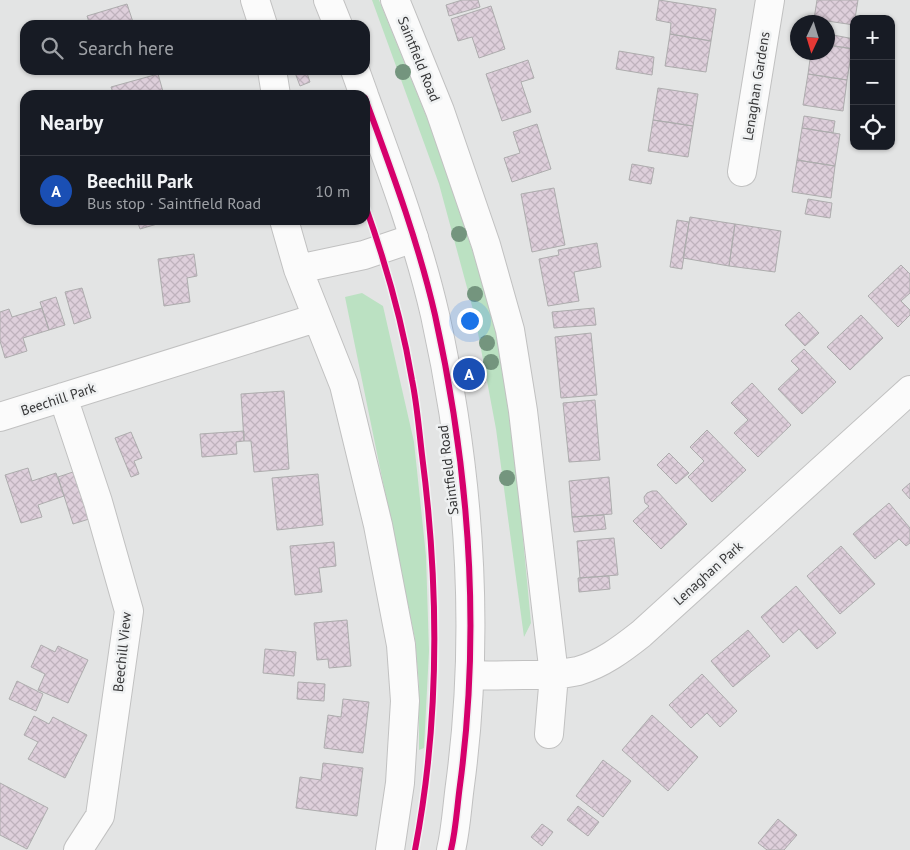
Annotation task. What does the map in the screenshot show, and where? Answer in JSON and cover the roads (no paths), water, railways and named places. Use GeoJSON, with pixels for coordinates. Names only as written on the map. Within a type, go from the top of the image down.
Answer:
{"type":"FeatureCollection","features":[{"type":"Feature","properties":{"kind":"main road"},"geometry":{"type":"LineString","coordinates":[[255,0],[261,20]]}},
{"type":"Feature","properties":{"kind":"main road"},"geometry":{"type":"LineString","coordinates":[[328,0],[336,20]]}},
{"type":"Feature","properties":{"kind":"main road","name":"Saintfield Road"},"geometry":{"type":"LineString","coordinates":[[395,0],[443,120],[486,245],[510,330],[523,411],[554,674],[549,734]]}},
{"type":"Feature","properties":{"kind":"main road","name":"Lenaghan Gardens"},"geometry":{"type":"LineString","coordinates":[[742,172],[770,0]]}},
{"type":"Feature","properties":{"kind":"main road"},"geometry":{"type":"LineString","coordinates":[[273,75],[275,90]]}},
{"type":"Feature","properties":{"kind":"main road","name":"Saintfield Road"},"geometry":{"type":"LineString","coordinates":[[356,75],[361,90]]}},
{"type":"Feature","properties":{"kind":"main road","name":"Saintfield Road"},"geometry":{"type":"LineString","coordinates":[[370,114],[414,238],[434,313],[454,410],[465,504],[471,589],[470,675],[465,750],[451,850]]}},
{"type":"Feature","properties":{"kind":"main road"},"geometry":{"type":"LineString","coordinates":[[285,225],[298,268],[316,318],[344,385],[378,525],[401,645],[405,701],[400,783],[390,850]]}},
{"type":"Feature","properties":{"kind":"main road"},"geometry":{"type":"LineString","coordinates":[[298,268],[364,255],[414,238]]}},
{"type":"Feature","properties":{"kind":"main road","name":"Beechill Park"},"geometry":{"type":"LineString","coordinates":[[0,417],[316,318]]}},
{"type":"Feature","properties":{"kind":"main road","name":"Lenaghan Park"},"geometry":{"type":"LineString","coordinates":[[470,675],[499,677],[578,671],[619,652],[910,390]]}},
{"type":"Feature","properties":{"kind":"main road","name":"Beechill View"},"geometry":{"type":"LineString","coordinates":[[63,397],[98,502],[128,611],[100,816],[78,850]]}},
{"type":"Feature","properties":{"kind":"place","name":"Beechill Park"},"geometry":{"type":"Point","coordinates":[469,374]}}]}
